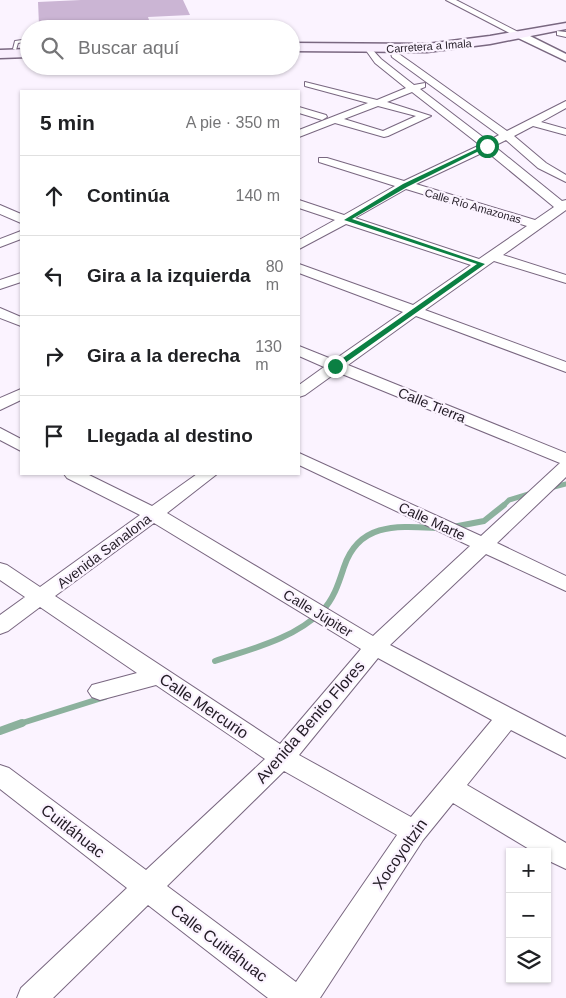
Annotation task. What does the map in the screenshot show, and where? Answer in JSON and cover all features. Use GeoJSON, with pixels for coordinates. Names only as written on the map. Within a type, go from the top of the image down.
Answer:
{"type":"FeatureCollection","features":[{"type":"Feature","properties":{"kind":"main road","name":"Carretera a Imala"},"geometry":{"type":"LineString","coordinates":[[300,49],[370,52],[462,50],[524,37],[565,31]]}},
{"type":"Feature","properties":{"kind":"main road"},"geometry":{"type":"LineString","coordinates":[[0,50],[20,48]]}},
{"type":"Feature","properties":{"kind":"main road"},"geometry":{"type":"LineString","coordinates":[[0,54],[20,48]]}},
{"type":"Feature","properties":{"kind":"street"},"geometry":{"type":"LineString","coordinates":[[450,0],[566,58]]}},
{"type":"Feature","properties":{"kind":"street"},"geometry":{"type":"LineString","coordinates":[[300,391],[417,311],[564,206],[410,87],[370,52]]}},
{"type":"Feature","properties":{"kind":"street"},"geometry":{"type":"LineString","coordinates":[[393,52],[427,80],[506,135],[550,171],[566,179]]}},
{"type":"Feature","properties":{"kind":"street"},"geometry":{"type":"LineString","coordinates":[[300,134],[427,80]]}},
{"type":"Feature","properties":{"kind":"street"},"geometry":{"type":"LineString","coordinates":[[308,84],[366,100]]}},
{"type":"Feature","properties":{"kind":"street"},"geometry":{"type":"LineString","coordinates":[[300,126],[366,100],[383,98],[426,116]]}},
{"type":"Feature","properties":{"kind":"street"},"geometry":{"type":"LineString","coordinates":[[300,244],[405,186],[487,146],[566,104]]}},
{"type":"Feature","properties":{"kind":"street"},"geometry":{"type":"LineString","coordinates":[[300,110],[322,117]]}},
{"type":"Feature","properties":{"kind":"street"},"geometry":{"type":"LineString","coordinates":[[335,120],[384,134],[426,116]]}},
{"type":"Feature","properties":{"kind":"street"},"geometry":{"type":"LineString","coordinates":[[531,122],[566,132]]}},
{"type":"Feature","properties":{"kind":"street","name":"Calle Río Amazonas"},"geometry":{"type":"LineString","coordinates":[[324,160],[538,225]]}},
{"type":"Feature","properties":{"kind":"street"},"geometry":{"type":"LineString","coordinates":[[300,204],[347,220],[487,260],[566,280]]}},
{"type":"Feature","properties":{"kind":"street"},"geometry":{"type":"LineString","coordinates":[[0,209],[20,219]]}},
{"type":"Feature","properties":{"kind":"street"},"geometry":{"type":"LineString","coordinates":[[0,234],[20,226]]}},
{"type":"Feature","properties":{"kind":"street"},"geometry":{"type":"LineString","coordinates":[[0,243],[20,235]]}},
{"type":"Feature","properties":{"kind":"street"},"geometry":{"type":"LineString","coordinates":[[300,268],[566,367]]}},
{"type":"Feature","properties":{"kind":"street"},"geometry":{"type":"LineString","coordinates":[[0,285],[20,278]]}},
{"type":"Feature","properties":{"kind":"street"},"geometry":{"type":"LineString","coordinates":[[0,312],[20,322]]}},
{"type":"Feature","properties":{"kind":"street","name":"Calle Tierra"},"geometry":{"type":"LineString","coordinates":[[300,351],[566,459]]}},
{"type":"Feature","properties":{"kind":"street"},"geometry":{"type":"LineString","coordinates":[[0,405],[20,395]]}},
{"type":"Feature","properties":{"kind":"street"},"geometry":{"type":"LineString","coordinates":[[0,433],[20,445]]}},
{"type":"Feature","properties":{"kind":"street","name":"Calle Marte"},"geometry":{"type":"LineString","coordinates":[[300,458],[566,584]]}},
{"type":"Feature","properties":{"kind":"street","name":"Avenida Benito Flores"},"geometry":{"type":"LineString","coordinates":[[32,998],[282,758],[375,647],[482,544],[566,467]]}},
{"type":"Feature","properties":{"kind":"street","name":"Calle Júpiter"},"geometry":{"type":"LineString","coordinates":[[75,475],[154,514],[375,647],[566,748]]}},
{"type":"Feature","properties":{"kind":"street","name":"Avenida Sanalona"},"geometry":{"type":"LineString","coordinates":[[0,626],[41,598],[207,475]]}},
{"type":"Feature","properties":{"kind":"street","name":"Calle Mercurio"},"geometry":{"type":"LineString","coordinates":[[0,570],[282,758],[414,832]]}},
{"type":"Feature","properties":{"kind":"street"},"geometry":{"type":"LineString","coordinates":[[100,691],[158,676]]}},
{"type":"Feature","properties":{"kind":"street","name":"Xocoyoltzin"},"geometry":{"type":"LineString","coordinates":[[303,998],[414,832],[507,718]]}},
{"type":"Feature","properties":{"kind":"street","name":"Cuitláhuac"},"geometry":{"type":"LineString","coordinates":[[0,775],[146,887]]}},
{"type":"Feature","properties":{"kind":"street"},"geometry":{"type":"LineString","coordinates":[[450,788],[566,857]]}},
{"type":"Feature","properties":{"kind":"street","name":"Calle Cuitláhuac"},"geometry":{"type":"LineString","coordinates":[[146,887],[292,998]]}},
{"type":"Feature","properties":{"kind":"building"},"geometry":{"type":"Polygon","coordinates":[[[183,0],[190,15],[148,17],[149,20],[39,20],[38,2],[183,0]]]}},
{"type":"Feature","properties":{"kind":"waterway"},"geometry":{"type":"LineString","coordinates":[[550,488],[566,484]]}},
{"type":"Feature","properties":{"kind":"waterway"},"geometry":{"type":"LineString","coordinates":[[504,505],[509,500],[532,493]]}},
{"type":"Feature","properties":{"kind":"waterway"},"geometry":{"type":"LineString","coordinates":[[453,527],[484,521],[504,505]]}},
{"type":"Feature","properties":{"kind":"waterway"},"geometry":{"type":"LineString","coordinates":[[215,661],[272,642],[311,621],[330,601],[351,552],[359,542],[370,534],[394,528],[437,528]]}},
{"type":"Feature","properties":{"kind":"waterway"},"geometry":{"type":"LineString","coordinates":[[21,723],[105,697]]}},
{"type":"Feature","properties":{"kind":"waterway"},"geometry":{"type":"LineString","coordinates":[[0,731],[21,723]]}},
{"type":"Feature","properties":{"kind":"route"},"geometry":{"type":"LineString","coordinates":[[335,366],[417,311],[482,264],[347,220],[405,186],[487,146]]}}]}
